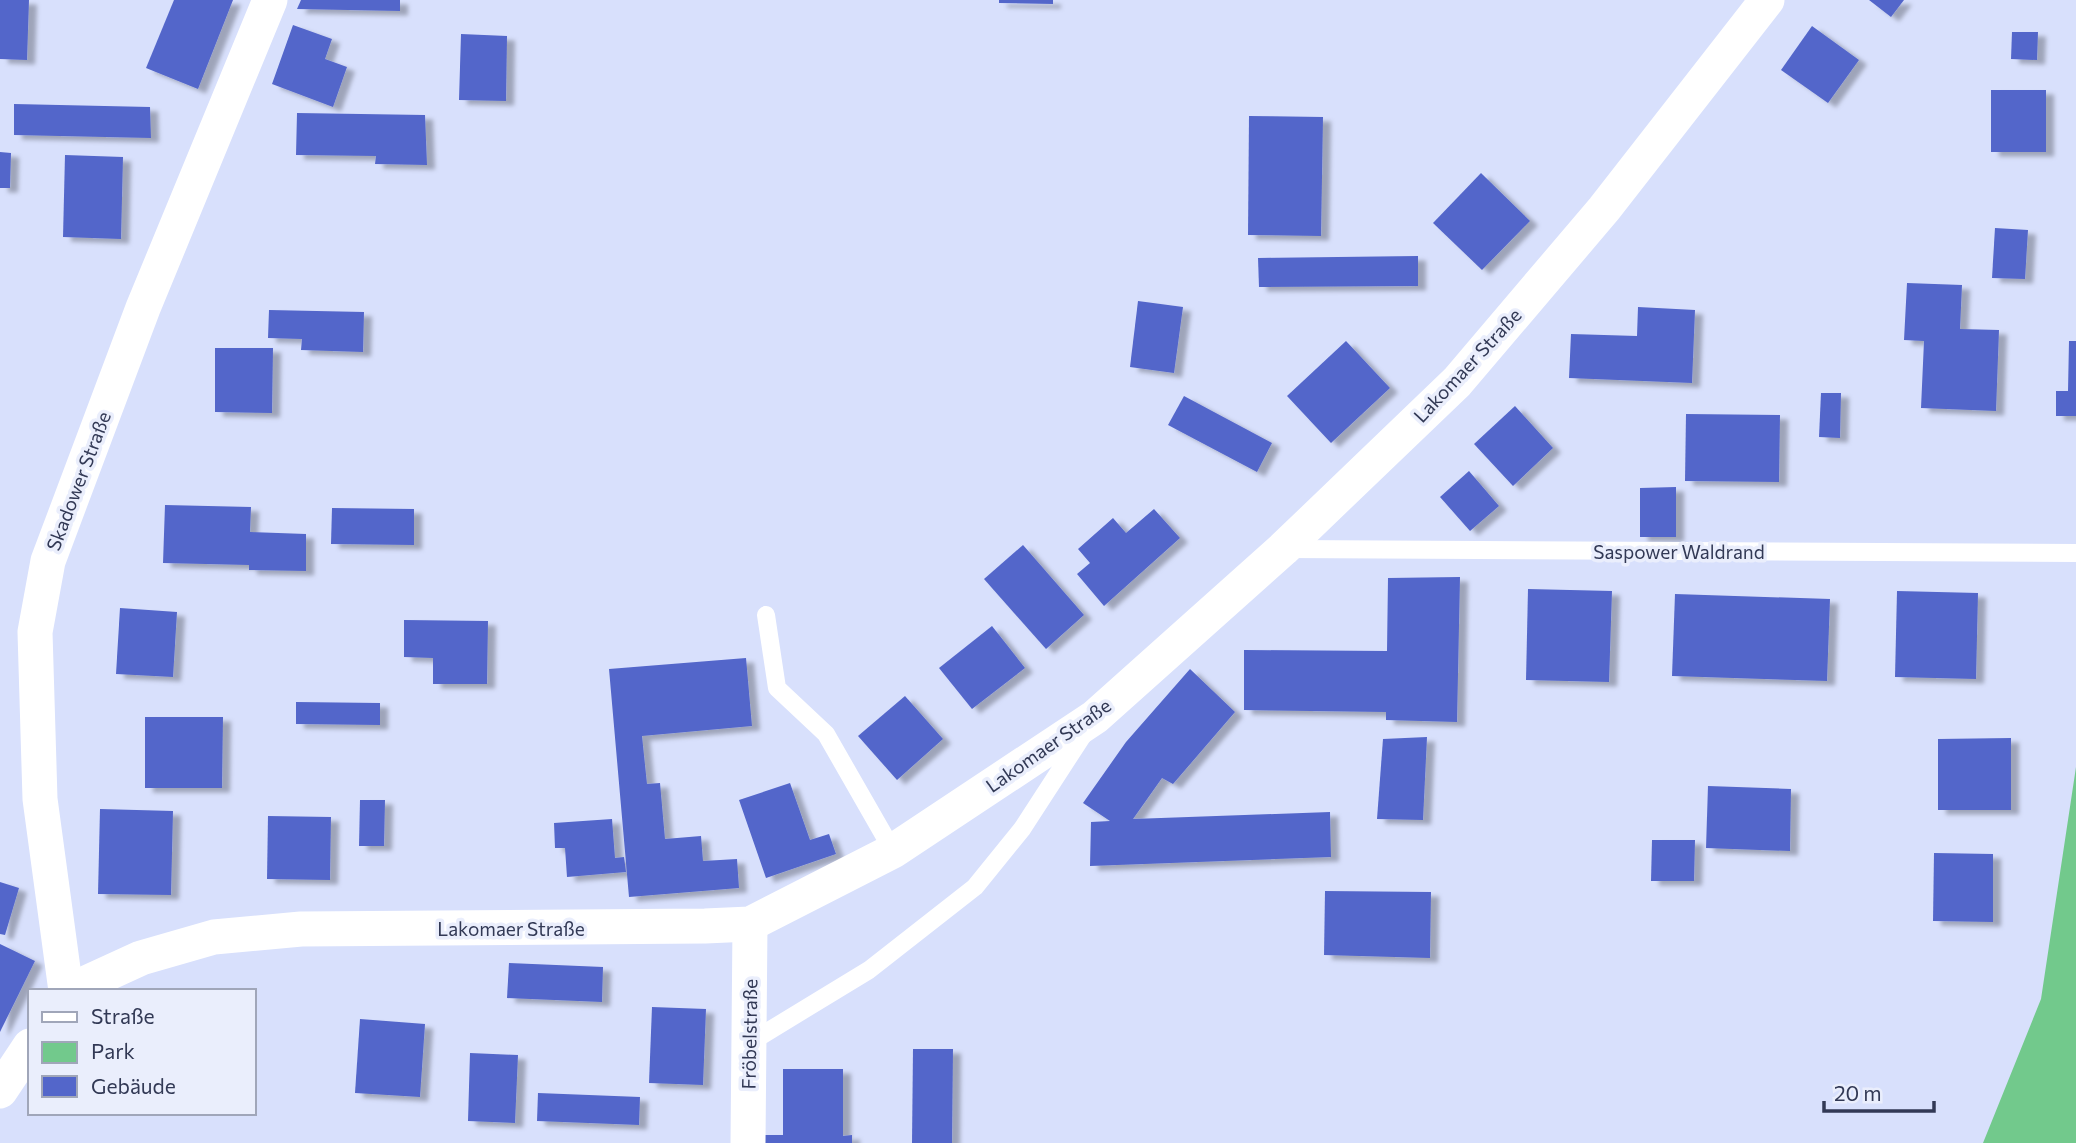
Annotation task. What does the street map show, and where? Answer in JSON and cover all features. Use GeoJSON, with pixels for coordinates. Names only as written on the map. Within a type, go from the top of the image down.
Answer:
{"type":"FeatureCollection","features":[{"type":"Feature","properties":{"kind":"street","name":"Skadower Straße"},"geometry":{"type":"LineString","coordinates":[[68,989],[40,806],[35,632],[48,561],[143,308],[270,0]]}},
{"type":"Feature","properties":{"kind":"street","name":"Lakomaer Straße"},"geometry":{"type":"LineString","coordinates":[[72,989],[141,958],[214,937],[301,929],[750,924],[893,851],[1095,717],[1283,549],[1457,382],[1604,209],[1767,0]]}},
{"type":"Feature","properties":{"kind":"street","name":"Fröbelstraße"},"geometry":{"type":"LineString","coordinates":[[748,1143],[750,924]]}},
{"type":"Feature","properties":{"kind":"street"},"geometry":{"type":"LineString","coordinates":[[0,1091],[28,1049]]}},
{"type":"Feature","properties":{"kind":"lane","name":"Saspower Waldrand"},"geometry":{"type":"LineString","coordinates":[[1283,549],[2076,552]]}},
{"type":"Feature","properties":{"kind":"lane"},"geometry":{"type":"LineString","coordinates":[[766,615],[777,688],[826,734],[893,851]]}},
{"type":"Feature","properties":{"kind":"lane"},"geometry":{"type":"LineString","coordinates":[[749,1043],[869,970],[975,887],[1022,829],[1095,717]]}},
{"type":"Feature","properties":{"kind":"green space"},"geometry":{"type":"Polygon","coordinates":[[[2076,767],[2076,1143],[1983,1143],[2041,999],[2076,767]]]}},
{"type":"Feature","properties":{"kind":"building"},"geometry":{"type":"Polygon","coordinates":[[[0,0],[29,0],[27,60],[0,59],[0,0]]]}},
{"type":"Feature","properties":{"kind":"building"},"geometry":{"type":"Polygon","coordinates":[[[174,0],[233,0],[198,89],[146,68],[174,0]]]}},
{"type":"Feature","properties":{"kind":"building"},"geometry":{"type":"Polygon","coordinates":[[[301,0],[400,0],[400,11],[297,9],[301,0]]]}},
{"type":"Feature","properties":{"kind":"building"},"geometry":{"type":"Polygon","coordinates":[[[999,0],[1053,0],[1053,4],[999,3],[999,0]]]}},
{"type":"Feature","properties":{"kind":"building"},"geometry":{"type":"Polygon","coordinates":[[[1869,0],[1904,0],[1891,17],[1869,0]]]}},
{"type":"Feature","properties":{"kind":"building"},"geometry":{"type":"Polygon","coordinates":[[[293,25],[332,39],[325,59],[347,67],[333,107],[272,84],[293,25]]]}},
{"type":"Feature","properties":{"kind":"building"},"geometry":{"type":"Polygon","coordinates":[[[1812,26],[1859,60],[1828,103],[1781,70],[1812,26]]]}},
{"type":"Feature","properties":{"kind":"building"},"geometry":{"type":"Polygon","coordinates":[[[2012,32],[2038,32],[2037,60],[2011,59],[2012,32]]]}},
{"type":"Feature","properties":{"kind":"building"},"geometry":{"type":"Polygon","coordinates":[[[461,34],[507,36],[506,101],[459,100],[461,34]]]}},
{"type":"Feature","properties":{"kind":"building"},"geometry":{"type":"Polygon","coordinates":[[[1991,90],[2046,90],[2046,152],[1991,152],[1991,90]]]}},
{"type":"Feature","properties":{"kind":"building"},"geometry":{"type":"Polygon","coordinates":[[[14,104],[150,107],[151,138],[14,135],[14,104]]]}},
{"type":"Feature","properties":{"kind":"building"},"geometry":{"type":"Polygon","coordinates":[[[297,113],[425,115],[427,165],[375,164],[376,156],[296,155],[297,113]]]}},
{"type":"Feature","properties":{"kind":"building"},"geometry":{"type":"Polygon","coordinates":[[[1249,116],[1323,117],[1321,236],[1248,235],[1249,116]]]}},
{"type":"Feature","properties":{"kind":"building"},"geometry":{"type":"Polygon","coordinates":[[[0,152],[11,153],[10,188],[0,188],[0,152]]]}},
{"type":"Feature","properties":{"kind":"building"},"geometry":{"type":"Polygon","coordinates":[[[65,155],[123,157],[121,239],[63,237],[65,155]]]}},
{"type":"Feature","properties":{"kind":"building"},"geometry":{"type":"Polygon","coordinates":[[[1481,173],[1530,221],[1482,270],[1433,223],[1481,173]]]}},
{"type":"Feature","properties":{"kind":"building"},"geometry":{"type":"Polygon","coordinates":[[[1995,228],[2028,230],[2025,279],[1992,278],[1995,228]]]}},
{"type":"Feature","properties":{"kind":"building"},"geometry":{"type":"Polygon","coordinates":[[[1418,256],[1418,286],[1259,287],[1258,258],[1418,256]]]}},
{"type":"Feature","properties":{"kind":"building"},"geometry":{"type":"Polygon","coordinates":[[[1907,283],[1962,285],[1960,329],[1999,330],[1996,411],[1921,408],[1924,341],[1904,340],[1907,283]]]}},
{"type":"Feature","properties":{"kind":"building"},"geometry":{"type":"Polygon","coordinates":[[[1138,301],[1183,307],[1174,373],[1130,367],[1138,301]]]}},
{"type":"Feature","properties":{"kind":"building"},"geometry":{"type":"Polygon","coordinates":[[[1638,307],[1695,310],[1692,383],[1569,378],[1571,334],[1637,336],[1638,307]]]}},
{"type":"Feature","properties":{"kind":"building"},"geometry":{"type":"Polygon","coordinates":[[[269,310],[364,312],[363,352],[301,350],[302,339],[268,338],[269,310]]]}},
{"type":"Feature","properties":{"kind":"building"},"geometry":{"type":"Polygon","coordinates":[[[1346,341],[1390,388],[1331,443],[1287,396],[1346,341]]]}},
{"type":"Feature","properties":{"kind":"building"},"geometry":{"type":"Polygon","coordinates":[[[2069,341],[2076,341],[2076,416],[2056,416],[2056,391],[2068,391],[2069,341]]]}},
{"type":"Feature","properties":{"kind":"building"},"geometry":{"type":"Polygon","coordinates":[[[215,348],[273,348],[272,413],[215,412],[215,348]]]}},
{"type":"Feature","properties":{"kind":"building"},"geometry":{"type":"Polygon","coordinates":[[[1821,393],[1841,393],[1840,438],[1819,437],[1821,393]]]}},
{"type":"Feature","properties":{"kind":"building"},"geometry":{"type":"Polygon","coordinates":[[[1184,396],[1272,443],[1257,472],[1168,425],[1184,396]]]}},
{"type":"Feature","properties":{"kind":"building"},"geometry":{"type":"Polygon","coordinates":[[[1515,406],[1553,448],[1513,486],[1474,444],[1515,406]]]}},
{"type":"Feature","properties":{"kind":"building"},"geometry":{"type":"Polygon","coordinates":[[[1686,414],[1780,415],[1779,482],[1685,481],[1686,414]]]}},
{"type":"Feature","properties":{"kind":"building"},"geometry":{"type":"Polygon","coordinates":[[[1469,471],[1499,506],[1470,531],[1440,497],[1469,471]]]}},
{"type":"Feature","properties":{"kind":"building"},"geometry":{"type":"Polygon","coordinates":[[[1676,487],[1676,537],[1640,537],[1640,488],[1676,487]]]}},
{"type":"Feature","properties":{"kind":"building"},"geometry":{"type":"Polygon","coordinates":[[[165,505],[251,507],[250,532],[306,534],[306,571],[249,570],[249,565],[163,563],[165,505]]]}},
{"type":"Feature","properties":{"kind":"building"},"geometry":{"type":"Polygon","coordinates":[[[332,508],[414,509],[414,545],[331,544],[332,508]]]}},
{"type":"Feature","properties":{"kind":"building"},"geometry":{"type":"Polygon","coordinates":[[[1154,509],[1180,538],[1104,606],[1077,574],[1090,563],[1078,549],[1113,518],[1126,533],[1154,509]]]}},
{"type":"Feature","properties":{"kind":"building"},"geometry":{"type":"Polygon","coordinates":[[[1023,545],[1084,615],[1046,649],[984,579],[1023,545]]]}},
{"type":"Feature","properties":{"kind":"building"},"geometry":{"type":"Polygon","coordinates":[[[1460,577],[1457,722],[1386,720],[1386,712],[1244,710],[1244,650],[1387,651],[1388,578],[1460,577]]]}},
{"type":"Feature","properties":{"kind":"building"},"geometry":{"type":"Polygon","coordinates":[[[1528,589],[1612,591],[1609,682],[1526,680],[1528,589]]]}},
{"type":"Feature","properties":{"kind":"building"},"geometry":{"type":"Polygon","coordinates":[[[1897,591],[1978,593],[1976,679],[1895,677],[1897,591]]]}},
{"type":"Feature","properties":{"kind":"building"},"geometry":{"type":"Polygon","coordinates":[[[1675,594],[1830,599],[1827,681],[1672,676],[1675,594]]]}},
{"type":"Feature","properties":{"kind":"building"},"geometry":{"type":"Polygon","coordinates":[[[120,608],[177,612],[173,677],[116,674],[120,608]]]}},
{"type":"Feature","properties":{"kind":"building"},"geometry":{"type":"Polygon","coordinates":[[[404,620],[488,621],[487,684],[433,684],[433,658],[404,657],[404,620]]]}},
{"type":"Feature","properties":{"kind":"building"},"geometry":{"type":"Polygon","coordinates":[[[992,626],[1025,668],[972,709],[939,668],[992,626]]]}},
{"type":"Feature","properties":{"kind":"building"},"geometry":{"type":"Polygon","coordinates":[[[746,658],[752,726],[642,736],[647,784],[660,783],[665,839],[701,836],[703,861],[737,859],[739,888],[629,897],[609,669],[746,658]]]}},
{"type":"Feature","properties":{"kind":"building"},"geometry":{"type":"Polygon","coordinates":[[[1190,669],[1235,712],[1173,784],[1162,778],[1133,819],[1330,812],[1331,857],[1090,866],[1091,822],[1110,821],[1083,803],[1126,742],[1190,669]]]}},
{"type":"Feature","properties":{"kind":"building"},"geometry":{"type":"Polygon","coordinates":[[[905,696],[943,739],[897,780],[858,736],[905,696]]]}},
{"type":"Feature","properties":{"kind":"building"},"geometry":{"type":"Polygon","coordinates":[[[296,702],[380,703],[380,725],[296,724],[296,702]]]}},
{"type":"Feature","properties":{"kind":"building"},"geometry":{"type":"Polygon","coordinates":[[[145,717],[223,717],[222,788],[145,788],[145,717]]]}},
{"type":"Feature","properties":{"kind":"building"},"geometry":{"type":"Polygon","coordinates":[[[1427,737],[1423,820],[1377,819],[1383,739],[1427,737]]]}},
{"type":"Feature","properties":{"kind":"building"},"geometry":{"type":"Polygon","coordinates":[[[2011,738],[2011,810],[1938,810],[1938,739],[2011,738]]]}},
{"type":"Feature","properties":{"kind":"building"},"geometry":{"type":"Polygon","coordinates":[[[790,783],[810,840],[829,834],[836,854],[766,878],[739,800],[790,783]]]}},
{"type":"Feature","properties":{"kind":"building"},"geometry":{"type":"Polygon","coordinates":[[[1708,786],[1791,789],[1790,851],[1706,848],[1708,786]]]}},
{"type":"Feature","properties":{"kind":"building"},"geometry":{"type":"Polygon","coordinates":[[[360,800],[385,800],[384,846],[359,846],[360,800]]]}},
{"type":"Feature","properties":{"kind":"building"},"geometry":{"type":"Polygon","coordinates":[[[100,809],[173,811],[171,895],[98,894],[100,809]]]}},
{"type":"Feature","properties":{"kind":"building"},"geometry":{"type":"Polygon","coordinates":[[[268,816],[331,817],[330,880],[267,879],[268,816]]]}},
{"type":"Feature","properties":{"kind":"building"},"geometry":{"type":"Polygon","coordinates":[[[612,819],[615,858],[624,857],[626,872],[567,877],[565,848],[555,848],[554,823],[612,819]]]}},
{"type":"Feature","properties":{"kind":"building"},"geometry":{"type":"Polygon","coordinates":[[[1652,840],[1695,840],[1694,881],[1651,881],[1652,840]]]}},
{"type":"Feature","properties":{"kind":"building"},"geometry":{"type":"Polygon","coordinates":[[[1934,853],[1993,854],[1993,922],[1933,921],[1934,853]]]}},
{"type":"Feature","properties":{"kind":"building"},"geometry":{"type":"Polygon","coordinates":[[[0,882],[19,888],[5,935],[0,934],[0,882]]]}},
{"type":"Feature","properties":{"kind":"building"},"geometry":{"type":"Polygon","coordinates":[[[1325,891],[1431,892],[1430,958],[1324,955],[1325,891]]]}},
{"type":"Feature","properties":{"kind":"building"},"geometry":{"type":"Polygon","coordinates":[[[0,944],[35,961],[0,1032],[0,944]]]}},
{"type":"Feature","properties":{"kind":"building"},"geometry":{"type":"Polygon","coordinates":[[[509,963],[603,967],[602,1002],[507,998],[509,963]]]}},
{"type":"Feature","properties":{"kind":"building"},"geometry":{"type":"Polygon","coordinates":[[[652,1007],[706,1009],[703,1085],[649,1083],[652,1007]]]}},
{"type":"Feature","properties":{"kind":"building"},"geometry":{"type":"Polygon","coordinates":[[[360,1019],[425,1024],[420,1097],[355,1093],[360,1019]]]}},
{"type":"Feature","properties":{"kind":"building"},"geometry":{"type":"Polygon","coordinates":[[[913,1049],[953,1049],[952,1143],[912,1143],[913,1049]]]}},
{"type":"Feature","properties":{"kind":"building"},"geometry":{"type":"Polygon","coordinates":[[[470,1053],[518,1055],[515,1123],[468,1121],[470,1053]]]}},
{"type":"Feature","properties":{"kind":"building"},"geometry":{"type":"Polygon","coordinates":[[[783,1069],[843,1069],[843,1136],[852,1135],[852,1143],[765,1143],[765,1135],[783,1135],[783,1069]]]}},
{"type":"Feature","properties":{"kind":"building"},"geometry":{"type":"Polygon","coordinates":[[[538,1093],[640,1097],[639,1125],[537,1121],[538,1093]]]}}]}
